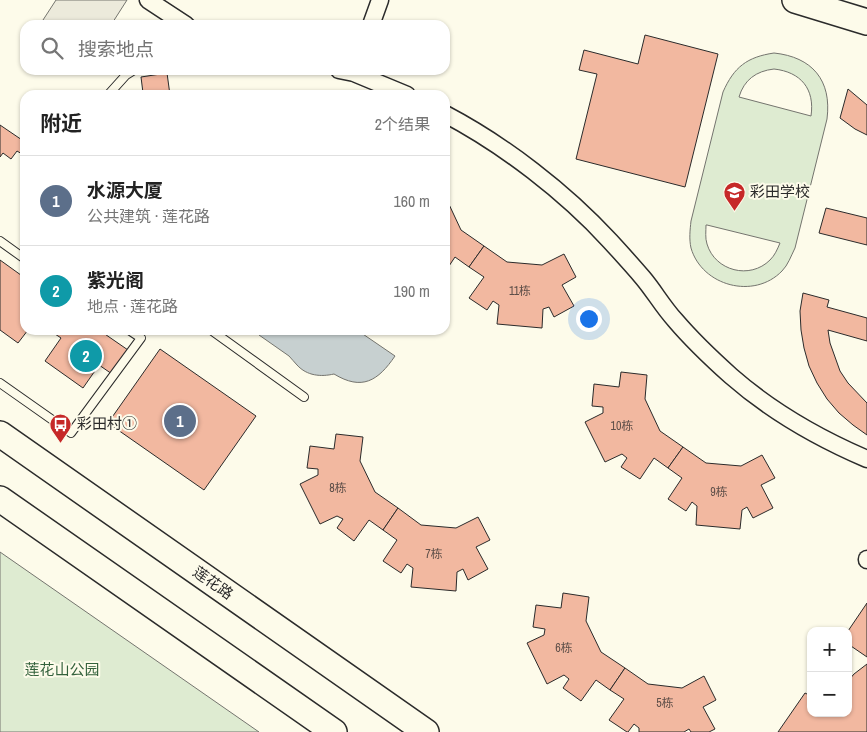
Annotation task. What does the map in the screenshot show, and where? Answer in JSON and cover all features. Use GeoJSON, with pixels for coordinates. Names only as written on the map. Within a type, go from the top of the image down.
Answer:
{"type":"FeatureCollection","features":[{"type":"Feature","properties":{"kind":"main road"},"geometry":{"type":"LineString","coordinates":[[795,0],[867,22]]}},
{"type":"Feature","properties":{"kind":"main road","name":"莲花路"},"geometry":{"type":"LineString","coordinates":[[0,434],[426,732]]}},
{"type":"Feature","properties":{"kind":"main road"},"geometry":{"type":"LineString","coordinates":[[0,499],[334,732]]}},
{"type":"Feature","properties":{"kind":"street"},"geometry":{"type":"LineString","coordinates":[[148,0],[178,20]]}},
{"type":"Feature","properties":{"kind":"street"},"geometry":{"type":"LineString","coordinates":[[373,20],[380,0]]}},
{"type":"Feature","properties":{"kind":"street"},"geometry":{"type":"LineString","coordinates":[[359,75],[395,90]]}},
{"type":"Feature","properties":{"kind":"street"},"geometry":{"type":"LineString","coordinates":[[450,117],[498,146],[533,171],[572,204],[615,246],[643,278],[674,319],[732,377],[798,425],[834,445],[867,459]]}},
{"type":"Feature","properties":{"kind":"lane"},"geometry":{"type":"LineString","coordinates":[[113,90],[127,75]]}},
{"type":"Feature","properties":{"kind":"lane"},"geometry":{"type":"LineString","coordinates":[[0,241],[20,255]]}},
{"type":"Feature","properties":{"kind":"lane"},"geometry":{"type":"LineString","coordinates":[[0,383],[71,433],[141,338],[136,335]]}},
{"type":"Feature","properties":{"kind":"lane"},"geometry":{"type":"LineString","coordinates":[[218,335],[304,397]]}},
{"type":"Feature","properties":{"kind":"green space"},"geometry":{"type":"Polygon","coordinates":[[[774,53],[787,55],[809,65],[817,73],[826,93],[828,105],[827,119],[795,248],[786,266],[771,280],[758,285],[730,285],[717,280],[706,272],[697,261],[691,248],[691,221],[723,92],[727,83],[742,65],[756,57],[774,53]],[[774,69],[752,77],[744,86],[739,97],[811,116],[811,98],[804,84],[792,74],[774,69]],[[707,225],[706,242],[711,253],[717,261],[734,270],[753,270],[762,266],[770,260],[780,243],[707,225]]]}},
{"type":"Feature","properties":{"kind":"green space","name":"莲花山公园"},"geometry":{"type":"Polygon","coordinates":[[[0,552],[259,732],[0,732],[0,552]]]}},
{"type":"Feature","properties":{"kind":"shaded area"},"geometry":{"type":"Polygon","coordinates":[[[56,0],[127,0],[114,20],[43,20],[56,0]]]}},
{"type":"Feature","properties":{"kind":"shaded area"},"geometry":{"type":"Polygon","coordinates":[[[259,335],[364,335],[395,356],[389,365],[376,377],[369,381],[353,382],[334,374],[314,375],[301,369],[289,356],[259,335]]]}},
{"type":"Feature","properties":{"kind":"building"},"geometry":{"type":"Polygon","coordinates":[[[645,35],[718,54],[685,187],[576,159],[597,74],[579,70],[584,50],[638,64],[645,35]]]}},
{"type":"Feature","properties":{"kind":"building"},"geometry":{"type":"Polygon","coordinates":[[[167,75],[169,90],[143,90],[141,77],[167,75]]]}},
{"type":"Feature","properties":{"kind":"building"},"geometry":{"type":"Polygon","coordinates":[[[848,89],[867,105],[867,135],[840,118],[848,89]]]}},
{"type":"Feature","properties":{"kind":"building"},"geometry":{"type":"Polygon","coordinates":[[[0,125],[20,139],[20,153],[17,151],[11,159],[3,153],[0,157],[0,125]]]}},
{"type":"Feature","properties":{"kind":"building"},"geometry":{"type":"Polygon","coordinates":[[[450,207],[461,230],[484,246],[469,267],[455,257],[450,264],[450,207]]]}},
{"type":"Feature","properties":{"kind":"building"},"geometry":{"type":"Polygon","coordinates":[[[826,208],[867,218],[867,245],[819,233],[826,208]]]}},
{"type":"Feature","properties":{"kind":"building"},"geometry":{"type":"Polygon","coordinates":[[[484,246],[507,262],[542,265],[564,254],[576,277],[562,285],[574,306],[554,317],[549,307],[543,309],[542,328],[497,324],[499,305],[493,301],[487,310],[469,298],[484,277],[469,267],[484,246]]]}},
{"type":"Feature","properties":{"kind":"building"},"geometry":{"type":"Polygon","coordinates":[[[0,260],[20,274],[20,335],[24,335],[18,343],[0,330],[0,260]]]}},
{"type":"Feature","properties":{"kind":"building"},"geometry":{"type":"Polygon","coordinates":[[[803,293],[829,300],[827,307],[867,318],[867,341],[828,330],[830,343],[840,371],[848,383],[867,403],[867,435],[839,413],[827,399],[809,366],[801,330],[800,311],[803,293]]]}},
{"type":"Feature","properties":{"kind":"building"},"geometry":{"type":"Polygon","coordinates":[[[56,335],[106,335],[128,350],[112,374],[99,365],[83,388],[45,361],[61,338],[56,335]]]}},
{"type":"Feature","properties":{"kind":"building"},"geometry":{"type":"Polygon","coordinates":[[[160,349],[256,416],[204,490],[108,423],[160,349]]]}},
{"type":"Feature","properties":{"kind":"building"},"geometry":{"type":"Polygon","coordinates":[[[621,372],[647,375],[645,399],[660,431],[683,447],[668,468],[654,458],[640,479],[621,467],[627,458],[622,454],[605,462],[585,422],[603,413],[603,407],[592,406],[594,384],[619,387],[621,372]]]}},
{"type":"Feature","properties":{"kind":"building"},"geometry":{"type":"Polygon","coordinates":[[[336,434],[363,437],[360,461],[375,492],[398,508],[383,530],[369,520],[354,541],[337,528],[343,519],[337,516],[320,524],[300,484],[318,475],[318,469],[307,468],[310,446],[334,449],[336,434]]]}},
{"type":"Feature","properties":{"kind":"building"},"geometry":{"type":"Polygon","coordinates":[[[683,447],[706,463],[741,466],[762,455],[775,478],[761,485],[773,508],[753,518],[747,507],[742,510],[740,529],[696,525],[697,506],[692,502],[686,511],[668,499],[682,478],[668,468],[683,447]]]}},
{"type":"Feature","properties":{"kind":"building"},"geometry":{"type":"Polygon","coordinates":[[[398,508],[421,525],[456,528],[478,517],[490,540],[476,547],[488,569],[468,580],[463,569],[457,572],[456,591],[411,587],[413,568],[407,564],[401,573],[383,561],[397,540],[383,530],[398,508]]]}},
{"type":"Feature","properties":{"kind":"building"},"geometry":{"type":"Polygon","coordinates":[[[563,593],[589,597],[586,621],[601,652],[625,668],[610,690],[596,680],[581,701],[563,688],[569,679],[564,675],[547,684],[527,643],[544,635],[545,629],[533,627],[536,605],[561,608],[563,593]]]}},
{"type":"Feature","properties":{"kind":"building"},"geometry":{"type":"Polygon","coordinates":[[[867,603],[867,657],[852,647],[851,627],[867,603]]]}},
{"type":"Feature","properties":{"kind":"building"},"geometry":{"type":"Polygon","coordinates":[[[867,664],[867,732],[778,732],[805,693],[807,694],[807,717],[852,717],[852,676],[867,664]]]}},
{"type":"Feature","properties":{"kind":"building"},"geometry":{"type":"Polygon","coordinates":[[[625,668],[648,684],[682,688],[704,676],[716,700],[703,707],[715,729],[709,732],[691,732],[689,729],[684,732],[639,732],[639,728],[634,724],[627,732],[609,720],[624,699],[610,690],[625,668]]]}},
{"type":"Feature","properties":{"kind":"place","name":"彩田学校"},"geometry":{"type":"Point","coordinates":[734,211]}},
{"type":"Feature","properties":{"kind":"place","name":"紫光阁"},"geometry":{"type":"Point","coordinates":[86,356]}},
{"type":"Feature","properties":{"kind":"place","name":"水源大厦"},"geometry":{"type":"Point","coordinates":[180,421]}},
{"type":"Feature","properties":{"kind":"place","name":"彩田村①"},"geometry":{"type":"Point","coordinates":[61,443]}}]}
